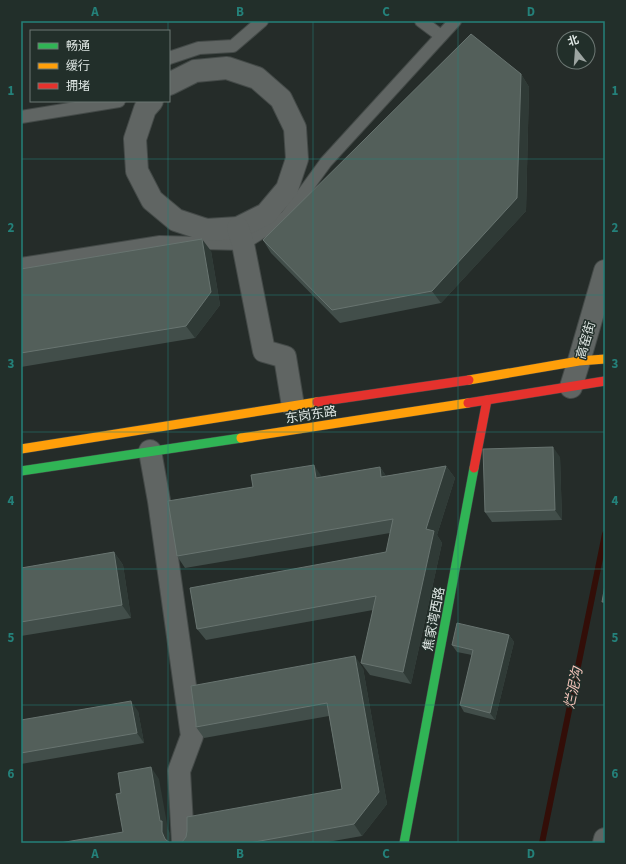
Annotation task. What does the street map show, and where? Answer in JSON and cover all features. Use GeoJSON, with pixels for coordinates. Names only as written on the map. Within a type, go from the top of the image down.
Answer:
{"type":"FeatureCollection","features":[{"type":"Feature","properties":{"kind":"main road","name":"东岗东路"},"geometry":{"type":"LineString","coordinates":[[21,449],[603,359]]}},
{"type":"Feature","properties":{"kind":"main road","name":"东岗东路"},"geometry":{"type":"LineString","coordinates":[[21,471],[605,381]]}},
{"type":"Feature","properties":{"kind":"main road","name":"焦家湾西路"},"geometry":{"type":"LineString","coordinates":[[404,843],[487,400]]}},
{"type":"Feature","properties":{"kind":"street"},"geometry":{"type":"LineString","coordinates":[[170,84],[195,71],[226,68],[257,78],[281,99],[295,128],[297,160],[287,189],[266,214],[241,236]]}},
{"type":"Feature","properties":{"kind":"street"},"geometry":{"type":"LineString","coordinates":[[151,102],[145,109],[135,139],[138,171],[152,200],[176,220],[206,230],[241,236]]}},
{"type":"Feature","properties":{"kind":"street"},"geometry":{"type":"LineString","coordinates":[[241,236],[264,351],[285,357],[293,406]]}},
{"type":"Feature","properties":{"kind":"street","name":"高窑街"},"geometry":{"type":"LineString","coordinates":[[571,387],[605,271]]}},
{"type":"Feature","properties":{"kind":"street"},"geometry":{"type":"LineString","coordinates":[[150,451],[159,501],[192,736],[179,771],[183,843]]}},
{"type":"Feature","properties":{"kind":"street"},"geometry":{"type":"LineString","coordinates":[[604,843],[605,839]]}},
{"type":"Feature","properties":{"kind":"lane"},"geometry":{"type":"LineString","coordinates":[[170,58],[200,48],[233,46],[262,21]]}},
{"type":"Feature","properties":{"kind":"lane"},"geometry":{"type":"LineString","coordinates":[[421,21],[441,36]]}},
{"type":"Feature","properties":{"kind":"lane"},"geometry":{"type":"LineString","coordinates":[[21,264],[160,242],[241,236],[286,217],[326,162],[455,21]]}},
{"type":"Feature","properties":{"kind":"lane"},"geometry":{"type":"LineString","coordinates":[[21,117],[112,102]]}},
{"type":"Feature","properties":{"kind":"building"},"geometry":{"type":"Polygon","coordinates":[[[471,34],[521,74],[517,198],[432,291],[332,310],[263,240],[471,34]]]}},
{"type":"Feature","properties":{"kind":"building"},"geometry":{"type":"Polygon","coordinates":[[[202,239],[211,292],[186,326],[21,353],[21,269],[202,239]]]}},
{"type":"Feature","properties":{"kind":"building"},"geometry":{"type":"Polygon","coordinates":[[[553,447],[555,510],[485,512],[483,449],[553,447]]]}},
{"type":"Feature","properties":{"kind":"building"},"geometry":{"type":"Polygon","coordinates":[[[314,465],[316,478],[380,467],[381,477],[446,466],[426,529],[434,531],[403,672],[361,663],[376,596],[197,629],[190,588],[386,552],[393,519],[177,556],[168,501],[253,487],[251,475],[314,465]]]}},
{"type":"Feature","properties":{"kind":"building"},"geometry":{"type":"Polygon","coordinates":[[[114,552],[122,605],[21,622],[21,568],[114,552]]]}},
{"type":"Feature","properties":{"kind":"building"},"geometry":{"type":"Polygon","coordinates":[[[605,585],[605,602],[602,602],[605,585]]]}},
{"type":"Feature","properties":{"kind":"building"},"geometry":{"type":"Polygon","coordinates":[[[457,623],[509,635],[490,713],[460,705],[473,650],[452,645],[457,623]]]}},
{"type":"Feature","properties":{"kind":"building"},"geometry":{"type":"Polygon","coordinates":[[[355,656],[379,792],[354,824],[249,843],[178,843],[182,842],[186,837],[187,817],[342,789],[327,703],[196,727],[191,686],[355,656]]]}},
{"type":"Feature","properties":{"kind":"building"},"geometry":{"type":"Polygon","coordinates":[[[131,701],[137,733],[21,753],[21,720],[131,701]]]}},
{"type":"Feature","properties":{"kind":"building"},"geometry":{"type":"Polygon","coordinates":[[[151,767],[160,821],[162,821],[162,832],[165,839],[170,843],[60,843],[123,832],[116,794],[121,793],[118,773],[151,767]]]}},
{"type":"Feature","properties":{"kind":"waterway","name":"烂泥沟"},"geometry":{"type":"LineString","coordinates":[[542,843],[605,534]]}},
{"type":"Feature","properties":{"kind":"traffic: fast"},"geometry":{"type":"LineString","coordinates":[[21,471],[241,438]]}},
{"type":"Feature","properties":{"kind":"traffic: fast"},"geometry":{"type":"LineString","coordinates":[[404,843],[474,468]]}},
{"type":"Feature","properties":{"kind":"traffic: slow"},"geometry":{"type":"LineString","coordinates":[[469,380],[579,361],[605,359]]}},
{"type":"Feature","properties":{"kind":"traffic: slow"},"geometry":{"type":"LineString","coordinates":[[21,449],[317,402]]}},
{"type":"Feature","properties":{"kind":"traffic: slow"},"geometry":{"type":"LineString","coordinates":[[241,438],[468,403]]}},
{"type":"Feature","properties":{"kind":"traffic: jam"},"geometry":{"type":"LineString","coordinates":[[317,402],[469,380]]}},
{"type":"Feature","properties":{"kind":"traffic: jam"},"geometry":{"type":"LineString","coordinates":[[468,403],[605,381]]}},
{"type":"Feature","properties":{"kind":"traffic: jam"},"geometry":{"type":"LineString","coordinates":[[474,468],[487,400]]}}]}
